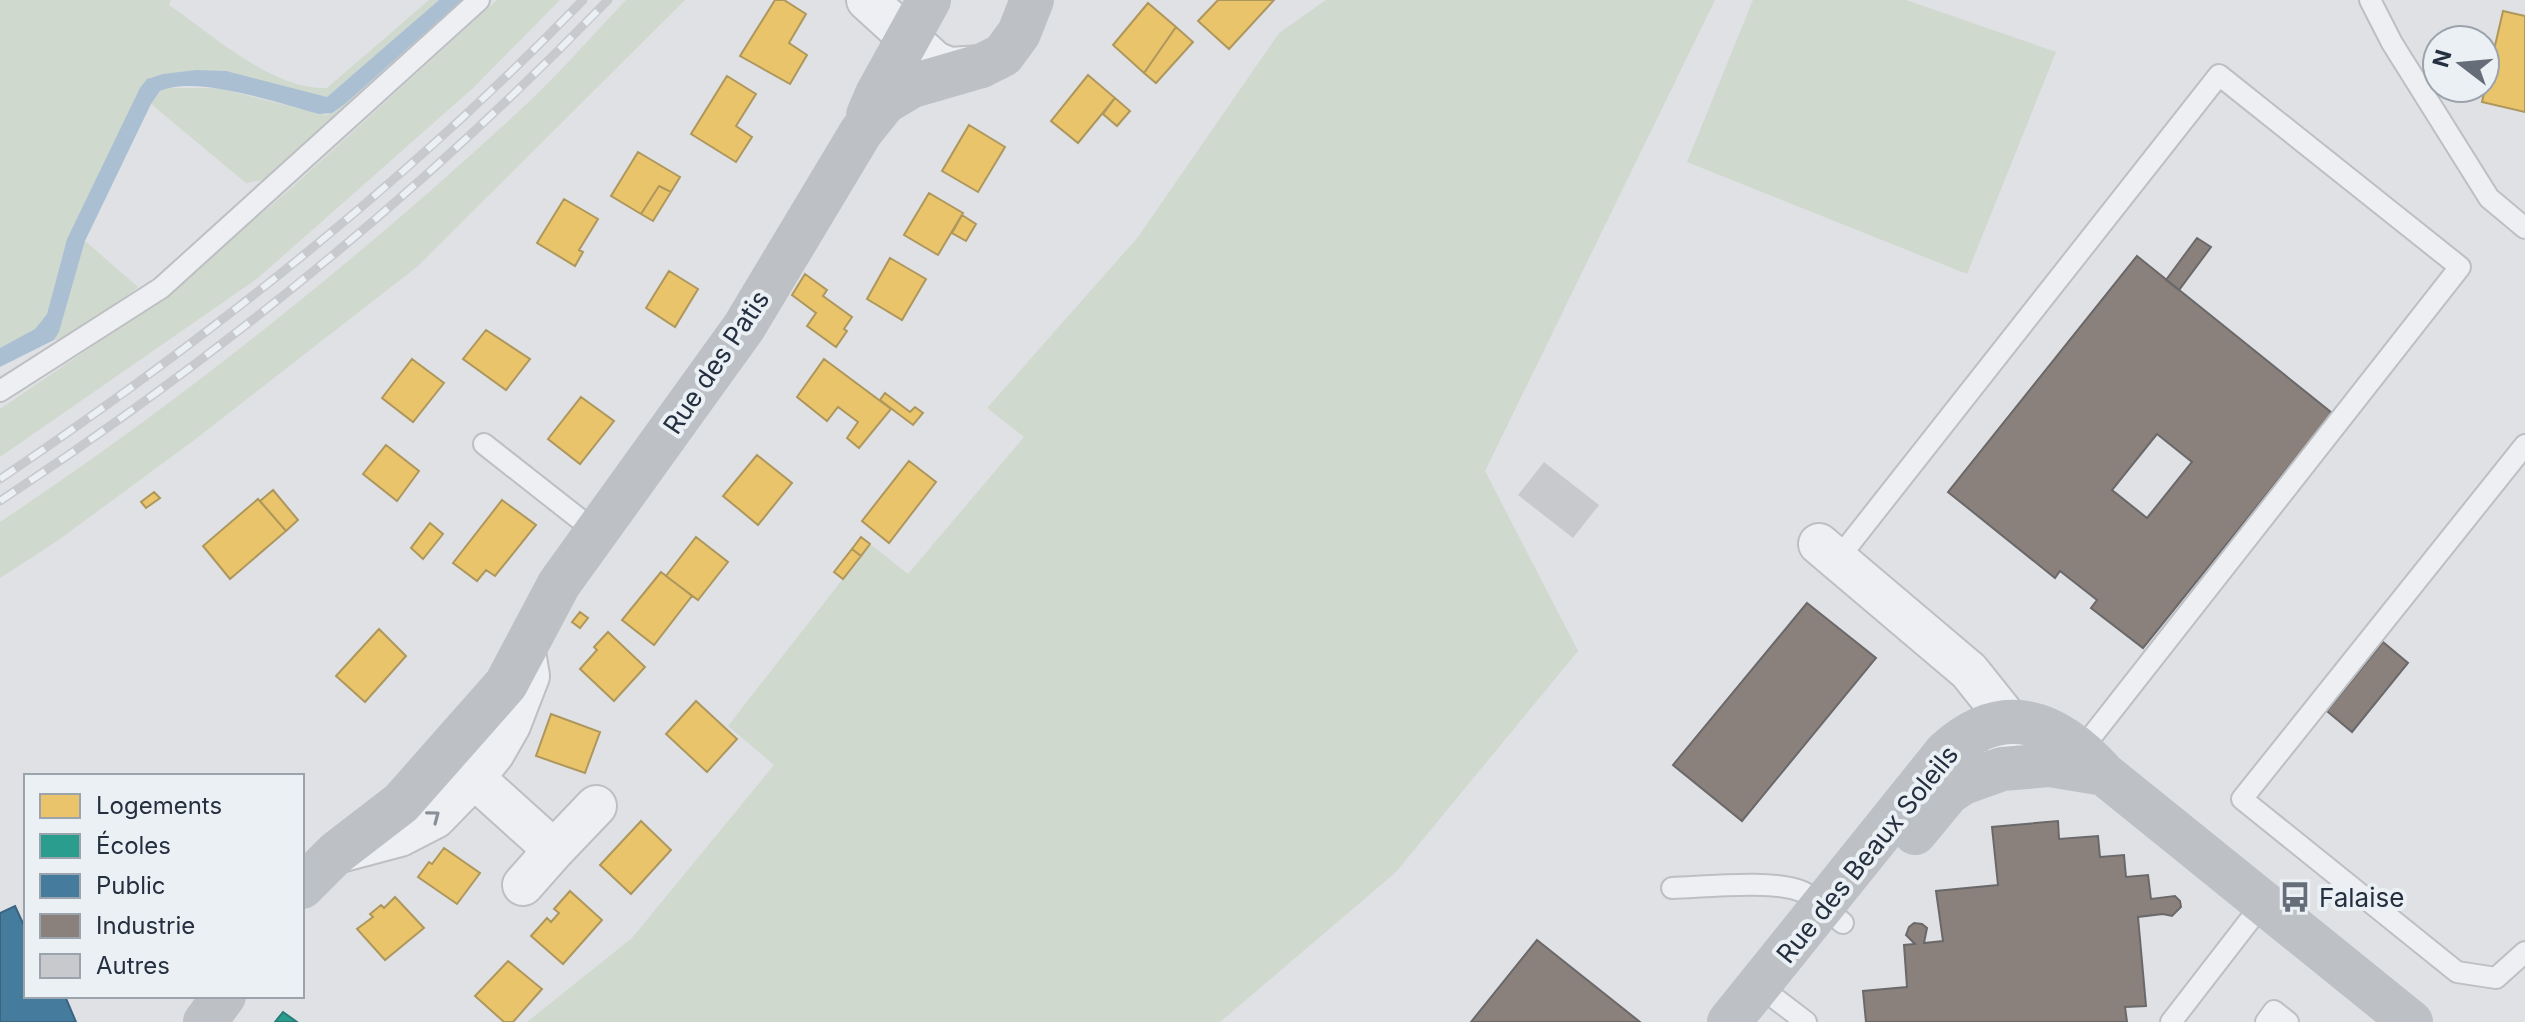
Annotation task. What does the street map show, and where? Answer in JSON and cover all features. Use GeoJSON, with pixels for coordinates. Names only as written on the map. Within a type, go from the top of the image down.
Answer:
{"type":"FeatureCollection","features":[{"type":"Feature","properties":{"kind":"main road","name":"Rue des Patis"},"geometry":{"type":"LineString","coordinates":[[861,132],[877,94],[929,0]]}},
{"type":"Feature","properties":{"kind":"main road","name":"Rue des Patis"},"geometry":{"type":"LineString","coordinates":[[304,885],[319,866],[401,803],[500,692],[525,652],[559,584],[744,327],[861,132],[885,102],[921,83],[981,66],[1003,55],[1019,33],[1028,5]]}},
{"type":"Feature","properties":{"kind":"main road","name":"Rue des Patis"},"geometry":{"type":"LineString","coordinates":[[319,866],[333,835],[410,762],[483,679],[525,617],[559,584]]}},
{"type":"Feature","properties":{"kind":"main road","name":"Rue des Beaux Soleils"},"geometry":{"type":"LineString","coordinates":[[1729,1022],[1777,1008],[1833,915],[1946,752],[1972,732],[2009,721],[2044,727],[2061,735],[2146,809],[2411,1022]]}},
{"type":"Feature","properties":{"kind":"main road","name":"Rue des Beaux Soleils"},"geometry":{"type":"LineString","coordinates":[[1833,915],[1948,793],[1963,783],[2002,769],[2092,762]]}},
{"type":"Feature","properties":{"kind":"main road"},"geometry":{"type":"LineString","coordinates":[[205,1022],[223,998]]}},
{"type":"Feature","properties":{"kind":"street"},"geometry":{"type":"LineString","coordinates":[[867,0],[942,66],[981,66]]}},
{"type":"Feature","properties":{"kind":"street"},"geometry":{"type":"LineString","coordinates":[[1828,552],[1969,671],[2009,721],[2011,743],[2002,769]]}},
{"type":"Feature","properties":{"kind":"street"},"geometry":{"type":"LineString","coordinates":[[319,866],[400,836],[435,818],[474,778],[494,753],[510,725],[529,676],[525,652]]}},
{"type":"Feature","properties":{"kind":"street"},"geometry":{"type":"LineString","coordinates":[[474,778],[554,850]]}},
{"type":"Feature","properties":{"kind":"street"},"geometry":{"type":"LineString","coordinates":[[523,885],[596,806]]}},
{"type":"Feature","properties":{"kind":"lane"},"geometry":{"type":"LineString","coordinates":[[0,391],[161,288],[479,0]]}},
{"type":"Feature","properties":{"kind":"lane"},"geometry":{"type":"LineString","coordinates":[[2370,0],[2392,43],[2489,198],[2525,228]]}},
{"type":"Feature","properties":{"kind":"lane"},"geometry":{"type":"LineString","coordinates":[[1828,552],[2219,75],[2460,267],[2092,762]]}},
{"type":"Feature","properties":{"kind":"lane"},"geometry":{"type":"LineString","coordinates":[[484,444],[596,532]]}},
{"type":"Feature","properties":{"kind":"lane"},"geometry":{"type":"LineString","coordinates":[[2525,445],[2242,799],[2457,972],[2496,978],[2525,952]]}},
{"type":"Feature","properties":{"kind":"lane"},"geometry":{"type":"LineString","coordinates":[[1672,888],[1788,888],[1802,892],[1833,915]]}},
{"type":"Feature","properties":{"kind":"lane"},"geometry":{"type":"LineString","coordinates":[[2171,1022],[2263,903]]}},
{"type":"Feature","properties":{"kind":"lane"},"geometry":{"type":"LineString","coordinates":[[2266,1022],[2274,1011],[2288,1022]]}},
{"type":"Feature","properties":{"kind":"shaded area"},"geometry":{"type":"Polygon","coordinates":[[[0,0],[171,0],[169,5],[264,71],[306,86],[327,88],[429,0],[439,0],[327,97],[196,70],[151,77],[67,239],[47,314],[35,329],[0,348],[0,0]]]}},
{"type":"Feature","properties":{"kind":"shaded area"},"geometry":{"type":"Polygon","coordinates":[[[462,0],[473,0],[269,179],[246,183],[151,104],[160,91],[167,88],[218,88],[326,115],[345,104],[462,0]]]}},
{"type":"Feature","properties":{"kind":"shaded area"},"geometry":{"type":"Polygon","coordinates":[[[497,0],[560,0],[473,88],[258,278],[0,457],[0,409],[153,305],[288,191],[497,0]]]}},
{"type":"Feature","properties":{"kind":"shaded area"},"geometry":{"type":"Polygon","coordinates":[[[626,0],[685,0],[418,266],[193,441],[57,541],[0,578],[0,522],[201,379],[331,275],[517,113],[626,0]]]}},
{"type":"Feature","properties":{"kind":"shaded area"},"geometry":{"type":"Polygon","coordinates":[[[1326,0],[1715,0],[1485,471],[1578,651],[1396,872],[1220,1022],[527,1022],[632,938],[774,765],[728,726],[870,544],[908,574],[1024,437],[987,408],[1138,237],[1279,33],[1326,0]]]}},
{"type":"Feature","properties":{"kind":"shaded area"},"geometry":{"type":"Polygon","coordinates":[[[1753,0],[1906,0],[2056,52],[1967,274],[1687,162],[1753,0]]]}},
{"type":"Feature","properties":{"kind":"shaded area"},"geometry":{"type":"Polygon","coordinates":[[[85,241],[138,287],[71,339],[54,340],[59,332],[85,241]]]}},
{"type":"Feature","properties":{"kind":"water"},"geometry":{"type":"Polygon","coordinates":[[[439,0],[462,0],[332,113],[319,114],[216,88],[176,87],[160,91],[85,241],[59,332],[54,340],[0,367],[0,348],[35,329],[47,314],[67,239],[147,79],[196,70],[226,71],[327,97],[439,0]]]}},
{"type":"Feature","properties":{"kind":"building: Logements"},"geometry":{"type":"Polygon","coordinates":[[[775,0],[784,0],[806,14],[789,43],[807,55],[790,84],[740,56],[775,0]]]}},
{"type":"Feature","properties":{"kind":"building: Logements"},"geometry":{"type":"Polygon","coordinates":[[[1218,0],[1274,0],[1229,49],[1198,21],[1218,0]]]}},
{"type":"Feature","properties":{"kind":"building: Logements"},"geometry":{"type":"Polygon","coordinates":[[[1148,3],[1176,27],[1144,73],[1113,45],[1148,3]]]}},
{"type":"Feature","properties":{"kind":"building: Logements"},"geometry":{"type":"Polygon","coordinates":[[[2503,11],[2525,16],[2525,112],[2491,104],[2501,104],[2500,24],[2503,11]]]}},
{"type":"Feature","properties":{"kind":"building: Logements"},"geometry":{"type":"Polygon","coordinates":[[[1176,27],[1193,42],[1156,83],[1144,73],[1176,27]]]}},
{"type":"Feature","properties":{"kind":"building: Logements"},"geometry":{"type":"Polygon","coordinates":[[[1088,75],[1115,98],[1078,143],[1051,121],[1088,75]]]}},
{"type":"Feature","properties":{"kind":"building: Logements"},"geometry":{"type":"Polygon","coordinates":[[[727,76],[756,94],[736,126],[752,137],[736,162],[691,134],[727,76]]]}},
{"type":"Feature","properties":{"kind":"building: Logements"},"geometry":{"type":"Polygon","coordinates":[[[1115,98],[1130,111],[1117,126],[1103,114],[1115,98]]]}},
{"type":"Feature","properties":{"kind":"building: Logements"},"geometry":{"type":"Polygon","coordinates":[[[969,125],[1005,147],[978,192],[942,171],[969,125]]]}},
{"type":"Feature","properties":{"kind":"building: Logements"},"geometry":{"type":"Polygon","coordinates":[[[638,152],[680,177],[671,192],[659,186],[641,214],[611,196],[638,152]]]}},
{"type":"Feature","properties":{"kind":"building: Logements"},"geometry":{"type":"Polygon","coordinates":[[[659,186],[671,192],[653,221],[641,214],[659,186]]]}},
{"type":"Feature","properties":{"kind":"building: Logements"},"geometry":{"type":"Polygon","coordinates":[[[929,193],[963,213],[938,255],[904,235],[929,193]]]}},
{"type":"Feature","properties":{"kind":"building: Logements"},"geometry":{"type":"Polygon","coordinates":[[[564,199],[598,219],[579,250],[583,252],[575,266],[537,243],[564,199]]]}},
{"type":"Feature","properties":{"kind":"building: Logements"},"geometry":{"type":"Polygon","coordinates":[[[962,215],[976,224],[966,241],[952,233],[962,215]]]}},
{"type":"Feature","properties":{"kind":"building: Logements"},"geometry":{"type":"Polygon","coordinates":[[[890,258],[926,279],[902,320],[867,299],[890,258]]]}},
{"type":"Feature","properties":{"kind":"building: Logements"},"geometry":{"type":"Polygon","coordinates":[[[669,271],[698,289],[675,327],[646,308],[669,271]]]}},
{"type":"Feature","properties":{"kind":"building: Logements"},"geometry":{"type":"Polygon","coordinates":[[[805,274],[827,290],[823,296],[852,317],[836,347],[807,326],[816,313],[792,295],[805,274]]]}},
{"type":"Feature","properties":{"kind":"building: Logements"},"geometry":{"type":"Polygon","coordinates":[[[486,330],[530,359],[506,390],[463,359],[486,330]]]}},
{"type":"Feature","properties":{"kind":"building: Logements"},"geometry":{"type":"Polygon","coordinates":[[[412,359],[444,383],[413,422],[382,398],[412,359]]]}},
{"type":"Feature","properties":{"kind":"building: Logements"},"geometry":{"type":"Polygon","coordinates":[[[824,359],[891,409],[859,448],[847,438],[858,422],[838,407],[827,421],[797,397],[824,359]]]}},
{"type":"Feature","properties":{"kind":"building: Logements"},"geometry":{"type":"Polygon","coordinates":[[[885,393],[910,412],[915,407],[923,413],[913,425],[880,400],[885,393]]]}},
{"type":"Feature","properties":{"kind":"building: Logements"},"geometry":{"type":"Polygon","coordinates":[[[581,397],[614,421],[580,464],[548,439],[581,397]]]}},
{"type":"Feature","properties":{"kind":"building: Logements"},"geometry":{"type":"Polygon","coordinates":[[[386,445],[419,471],[397,501],[363,474],[386,445]]]}},
{"type":"Feature","properties":{"kind":"building: Logements"},"geometry":{"type":"Polygon","coordinates":[[[757,455],[792,483],[758,525],[723,496],[757,455]]]}},
{"type":"Feature","properties":{"kind":"building: Logements"},"geometry":{"type":"Polygon","coordinates":[[[909,461],[936,482],[889,543],[862,521],[909,461]]]}},
{"type":"Feature","properties":{"kind":"building: Logements"},"geometry":{"type":"Polygon","coordinates":[[[273,490],[298,520],[286,531],[260,501],[273,490]]]}},
{"type":"Feature","properties":{"kind":"building: Logements"},"geometry":{"type":"Polygon","coordinates":[[[154,492],[160,498],[146,508],[141,502],[154,492]]]}},
{"type":"Feature","properties":{"kind":"building: Logements"},"geometry":{"type":"Polygon","coordinates":[[[258,499],[286,531],[230,579],[203,546],[258,499]]]}},
{"type":"Feature","properties":{"kind":"building: Logements"},"geometry":{"type":"Polygon","coordinates":[[[502,500],[536,525],[495,576],[486,570],[477,581],[453,563],[502,500]]]}},
{"type":"Feature","properties":{"kind":"building: Logements"},"geometry":{"type":"Polygon","coordinates":[[[430,523],[443,534],[423,559],[411,548],[430,523]]]}},
{"type":"Feature","properties":{"kind":"building: Logements"},"geometry":{"type":"Polygon","coordinates":[[[696,537],[728,562],[698,600],[666,576],[696,537]]]}},
{"type":"Feature","properties":{"kind":"building: Logements"},"geometry":{"type":"Polygon","coordinates":[[[861,537],[870,544],[861,556],[852,549],[861,537]]]}},
{"type":"Feature","properties":{"kind":"building: Logements"},"geometry":{"type":"Polygon","coordinates":[[[852,549],[861,556],[843,579],[834,572],[852,549]]]}},
{"type":"Feature","properties":{"kind":"building: Logements"},"geometry":{"type":"Polygon","coordinates":[[[661,572],[692,596],[654,645],[622,620],[661,572]]]}},
{"type":"Feature","properties":{"kind":"building: Logements"},"geometry":{"type":"Polygon","coordinates":[[[580,612],[588,618],[580,628],[572,622],[580,612]]]}},
{"type":"Feature","properties":{"kind":"building: Logements"},"geometry":{"type":"Polygon","coordinates":[[[379,629],[406,656],[365,702],[336,676],[379,629]]]}},
{"type":"Feature","properties":{"kind":"building: Logements"},"geometry":{"type":"Polygon","coordinates":[[[608,632],[645,667],[614,701],[580,669],[608,632]]]}},
{"type":"Feature","properties":{"kind":"building: Logements"},"geometry":{"type":"Polygon","coordinates":[[[696,701],[737,739],[707,772],[666,734],[696,701]]]}},
{"type":"Feature","properties":{"kind":"building: Logements"},"geometry":{"type":"Polygon","coordinates":[[[551,714],[600,732],[585,773],[536,756],[551,714]]]}},
{"type":"Feature","properties":{"kind":"building: Logements"},"geometry":{"type":"Polygon","coordinates":[[[641,821],[671,850],[631,894],[600,865],[641,821]]]}},
{"type":"Feature","properties":{"kind":"building: Logements"},"geometry":{"type":"Polygon","coordinates":[[[444,848],[480,873],[457,904],[418,877],[444,848]]]}},
{"type":"Feature","properties":{"kind":"building: Logements"},"geometry":{"type":"Polygon","coordinates":[[[570,891],[602,920],[563,964],[531,936],[547,918],[551,922],[559,913],[554,909],[570,891]]]}},
{"type":"Feature","properties":{"kind":"building: Logements"},"geometry":{"type":"Polygon","coordinates":[[[395,897],[424,928],[385,960],[357,929],[373,917],[370,914],[381,905],[384,908],[395,897]]]}},
{"type":"Feature","properties":{"kind":"building: Logements"},"geometry":{"type":"Polygon","coordinates":[[[508,961],[542,989],[513,1022],[504,1022],[475,996],[508,961]]]}},
{"type":"Feature","properties":{"kind":"building: Écoles"},"geometry":{"type":"Polygon","coordinates":[[[283,1012],[297,1022],[275,1022],[283,1012]]]}},
{"type":"Feature","properties":{"kind":"building: Public"},"geometry":{"type":"Polygon","coordinates":[[[15,906],[24,926],[24,998],[66,998],[76,1022],[0,1022],[0,913],[15,906]]]}},
{"type":"Feature","properties":{"kind":"building: Industrie"},"geometry":{"type":"Polygon","coordinates":[[[2197,238],[2211,247],[2179,290],[2166,280],[2197,238]]]}},
{"type":"Feature","properties":{"kind":"building: Industrie"},"geometry":{"type":"Polygon","coordinates":[[[2137,256],[2332,413],[2143,648],[2091,608],[2097,600],[2060,571],[2055,578],[1948,492],[2137,256]],[[2157,434],[2112,490],[2147,518],[2192,462],[2157,434]]]}},
{"type":"Feature","properties":{"kind":"building: Industrie"},"geometry":{"type":"Polygon","coordinates":[[[1807,603],[1876,658],[1742,821],[1673,765],[1807,603]]]}},
{"type":"Feature","properties":{"kind":"building: Industrie"},"geometry":{"type":"Polygon","coordinates":[[[2383,642],[2408,663],[2352,732],[2327,711],[2383,642]]]}},
{"type":"Feature","properties":{"kind":"building: Industrie"},"geometry":{"type":"Polygon","coordinates":[[[2058,821],[2059,839],[2098,836],[2100,857],[2124,855],[2126,877],[2148,875],[2151,899],[2175,896],[2180,901],[2181,907],[2172,916],[2138,917],[2146,1006],[2125,1007],[2127,1022],[1866,1022],[1863,991],[1907,987],[1904,945],[1915,944],[1906,935],[1909,927],[1914,923],[1927,928],[1924,943],[1943,941],[1936,891],[1998,885],[1992,827],[2058,821]]]}},
{"type":"Feature","properties":{"kind":"building: Industrie"},"geometry":{"type":"Polygon","coordinates":[[[1537,940],[1640,1022],[1471,1022],[1537,940]]]}},
{"type":"Feature","properties":{"kind":"building: Autres"},"geometry":{"type":"Polygon","coordinates":[[[1544,462],[1599,505],[1573,538],[1518,495],[1544,462]]]}},
{"type":"Feature","properties":{"kind":"railway"},"geometry":{"type":"LineString","coordinates":[[0,479],[154,370],[304,254],[448,131],[583,0]]}},
{"type":"Feature","properties":{"kind":"railway"},"geometry":{"type":"LineString","coordinates":[[0,501],[162,389],[318,267],[467,138],[608,0]]}},
{"type":"Feature","properties":{"kind":"place","name":"Falaise"},"geometry":{"type":"Point","coordinates":[2295,897]}}]}
